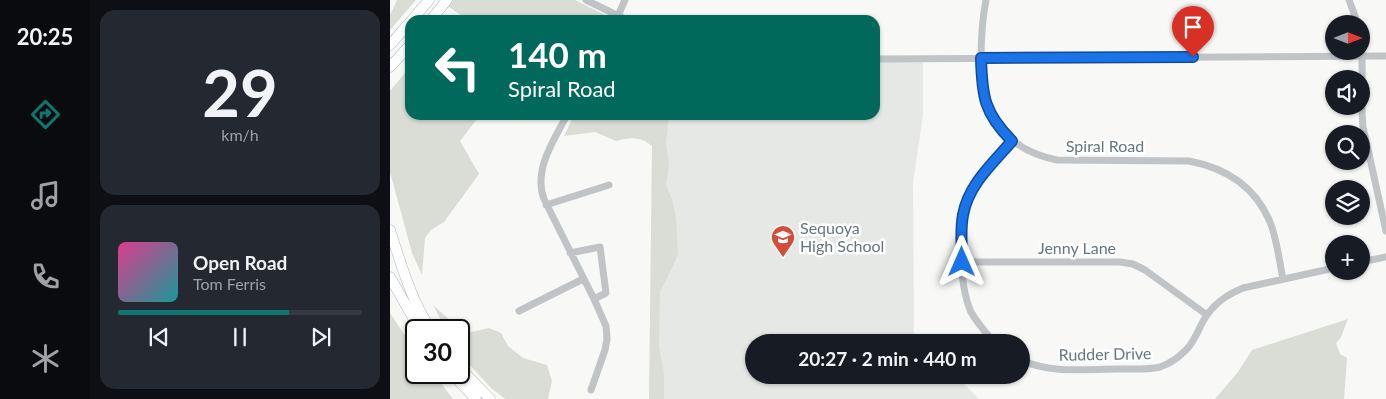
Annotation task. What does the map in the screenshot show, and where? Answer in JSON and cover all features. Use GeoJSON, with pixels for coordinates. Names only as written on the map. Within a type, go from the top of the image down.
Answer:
{"type":"FeatureCollection","features":[{"type":"Feature","properties":{"kind":"main road"},"geometry":{"type":"LineString","coordinates":[[416,15],[429,0]]}},
{"type":"Feature","properties":{"kind":"main road"},"geometry":{"type":"LineString","coordinates":[[435,15],[447,0]]}},
{"type":"Feature","properties":{"kind":"main road"},"geometry":{"type":"LineString","coordinates":[[390,45],[405,28]]}},
{"type":"Feature","properties":{"kind":"main road"},"geometry":{"type":"LineString","coordinates":[[390,67],[405,50]]}},
{"type":"Feature","properties":{"kind":"main road"},"geometry":{"type":"LineString","coordinates":[[390,230],[407,283],[425,319]]}},
{"type":"Feature","properties":{"kind":"main road"},"geometry":{"type":"LineString","coordinates":[[390,277],[414,319]]}},
{"type":"Feature","properties":{"kind":"main road"},"geometry":{"type":"LineString","coordinates":[[470,378],[490,399]]}},
{"type":"Feature","properties":{"kind":"main road"},"geometry":{"type":"LineString","coordinates":[[462,384],[476,399]]}},
{"type":"Feature","properties":{"kind":"street"},"geometry":{"type":"LineString","coordinates":[[586,0],[612,15]]}},
{"type":"Feature","properties":{"kind":"street"},"geometry":{"type":"LineString","coordinates":[[618,15],[625,0]]}},
{"type":"Feature","properties":{"kind":"street","name":"Spiral Road"},"geometry":{"type":"LineString","coordinates":[[986,0],[982,26],[983,93],[987,107],[1001,130],[1012,141],[1026,150],[1058,160],[1189,161],[1207,164],[1226,173],[1249,190],[1260,204],[1270,223],[1283,279]]}},
{"type":"Feature","properties":{"kind":"street"},"geometry":{"type":"LineString","coordinates":[[1349,0],[1355,15]]}},
{"type":"Feature","properties":{"kind":"street"},"geometry":{"type":"LineString","coordinates":[[880,59],[1325,56]]}},
{"type":"Feature","properties":{"kind":"street"},"geometry":{"type":"LineString","coordinates":[[1370,56],[1386,56]]}},
{"type":"Feature","properties":{"kind":"street"},"geometry":{"type":"LineString","coordinates":[[1362,60],[1361,112],[1363,127],[1386,231]]}},
{"type":"Feature","properties":{"kind":"street"},"geometry":{"type":"LineString","coordinates":[[565,120],[544,162],[540,185],[546,205],[606,326],[607,339],[605,350],[591,390]]}},
{"type":"Feature","properties":{"kind":"street"},"geometry":{"type":"LineString","coordinates":[[987,334],[971,312],[966,298],[962,262],[963,216],[968,197],[982,176],[1012,141]]}},
{"type":"Feature","properties":{"kind":"street"},"geometry":{"type":"LineString","coordinates":[[546,205],[609,184]]}},
{"type":"Feature","properties":{"kind":"street"},"geometry":{"type":"LineString","coordinates":[[570,253],[600,247],[606,293],[594,299]]}},
{"type":"Feature","properties":{"kind":"street"},"geometry":{"type":"LineString","coordinates":[[1370,260],[1386,257]]}},
{"type":"Feature","properties":{"kind":"street","name":"Jenny Lane"},"geometry":{"type":"LineString","coordinates":[[962,262],[1120,262],[1133,264],[1145,270],[1207,315]]}},
{"type":"Feature","properties":{"kind":"street","name":"Rudder Drive"},"geometry":{"type":"LineString","coordinates":[[1030,364],[1060,370],[1147,369],[1162,366],[1184,352],[1193,342],[1207,315],[1220,300],[1231,293],[1243,288],[1325,270]]}},
{"type":"Feature","properties":{"kind":"street"},"geometry":{"type":"LineString","coordinates":[[519,312],[583,279]]}},
{"type":"Feature","properties":{"kind":"shaded area"},"geometry":{"type":"Polygon","coordinates":[[[397,0],[416,0],[390,30],[390,15],[397,0]]]}},
{"type":"Feature","properties":{"kind":"shaded area"},"geometry":{"type":"Polygon","coordinates":[[[450,0],[575,0],[605,15],[461,15],[446,5],[450,0]]]}},
{"type":"Feature","properties":{"kind":"shaded area","name":"Sequoya High School"},"geometry":{"type":"Polygon","coordinates":[[[923,61],[923,115],[913,182],[914,334],[745,334],[745,384],[964,384],[979,399],[651,399],[661,120],[880,120],[880,62],[923,61]]]}},
{"type":"Feature","properties":{"kind":"shaded area"},"geometry":{"type":"Polygon","coordinates":[[[405,73],[405,120],[476,120],[460,141],[479,174],[444,222],[431,230],[425,238],[422,275],[412,253],[390,172],[390,91],[405,73]]]}},
{"type":"Feature","properties":{"kind":"shaded area"},"geometry":{"type":"Polygon","coordinates":[[[572,120],[668,120],[666,144],[669,165],[666,185],[673,202],[676,219],[678,255],[660,292],[659,347],[664,373],[664,399],[649,399],[652,146],[644,140],[630,138],[616,141],[595,132],[564,136],[572,120]]]}},
{"type":"Feature","properties":{"kind":"shaded area"},"geometry":{"type":"Polygon","coordinates":[[[433,305],[449,319],[440,319],[433,305]]]}},
{"type":"Feature","properties":{"kind":"shaded area"},"geometry":{"type":"Polygon","coordinates":[[[390,313],[405,336],[405,384],[441,384],[453,399],[390,399],[390,313]]]}},
{"type":"Feature","properties":{"kind":"shaded area"},"geometry":{"type":"Polygon","coordinates":[[[1348,319],[1341,337],[1336,343],[1340,354],[1347,358],[1344,399],[1215,399],[1238,372],[1252,350],[1348,319]]]}},
{"type":"Feature","properties":{"kind":"shaded area"},"geometry":{"type":"Polygon","coordinates":[[[489,328],[501,333],[508,346],[523,358],[547,365],[552,381],[548,399],[505,399],[491,388],[470,365],[470,332],[489,328]]]}},
{"type":"Feature","properties":{"kind":"place","name":"Sequoya High School"},"geometry":{"type":"Point","coordinates":[783,258]}},
{"type":"Feature","properties":{"kind":"route"},"geometry":{"type":"LineString","coordinates":[[962,262],[963,216],[966,203],[982,176],[1012,141],[1001,130],[987,107],[981,78],[981,58],[1193,57]]}}]}
